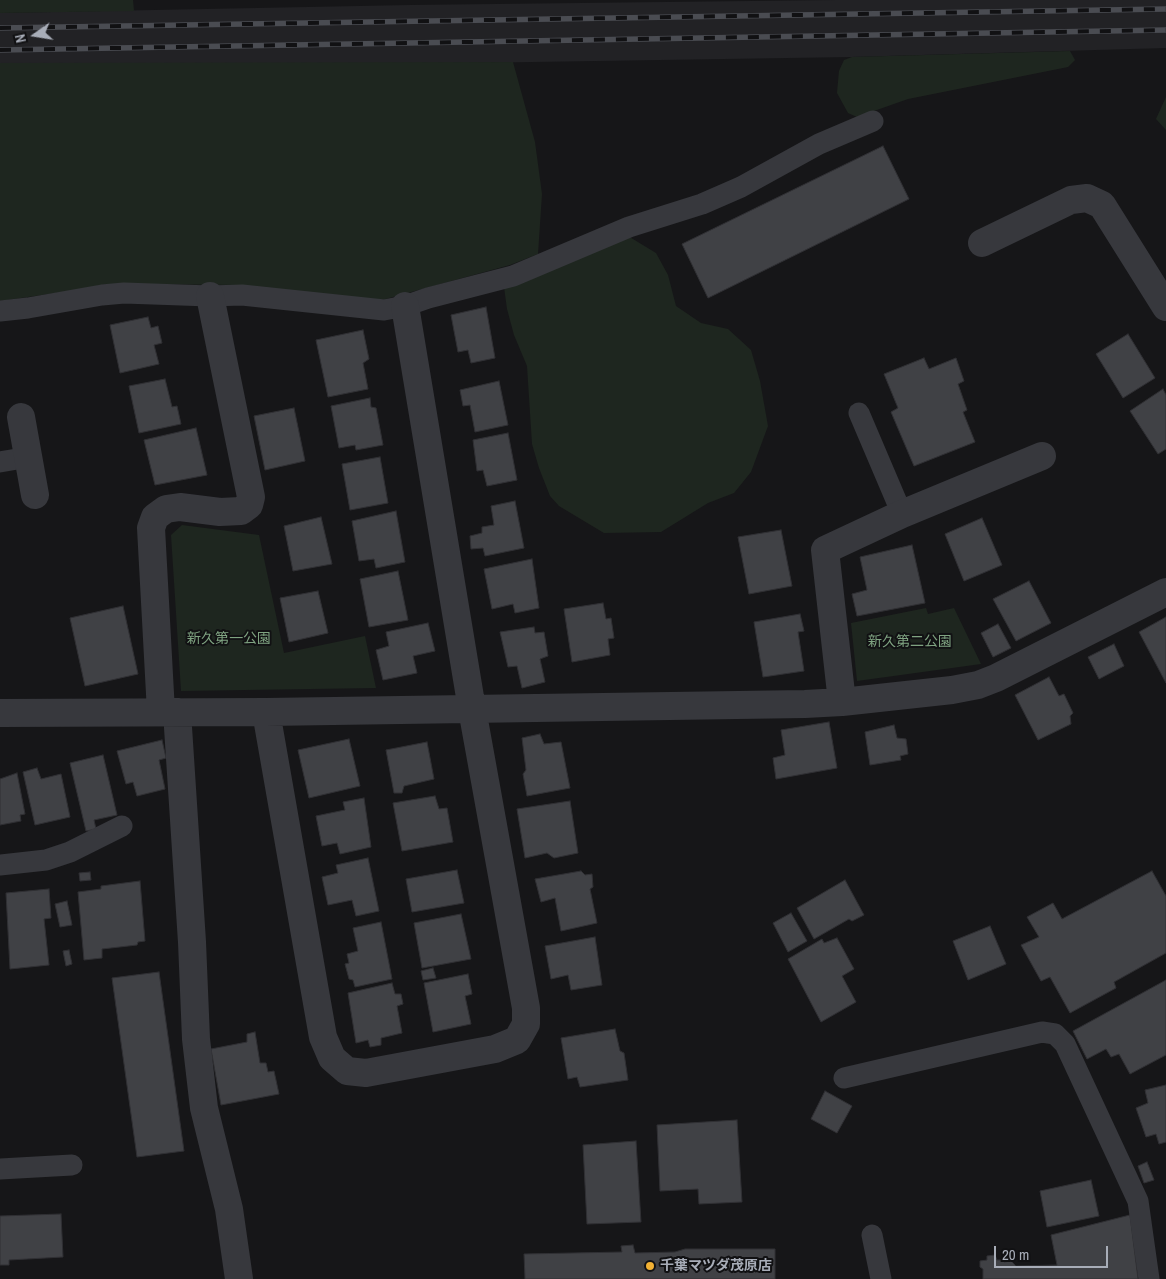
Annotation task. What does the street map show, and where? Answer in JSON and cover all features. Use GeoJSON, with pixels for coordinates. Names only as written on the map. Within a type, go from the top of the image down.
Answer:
{"type":"FeatureCollection","features":[{"type":"Feature","properties":{"kind":"street"},"geometry":{"type":"LineString","coordinates":[[982,243],[1071,200],[1087,198],[1102,205],[1166,306]]}},
{"type":"Feature","properties":{"kind":"street"},"geometry":{"type":"LineString","coordinates":[[210,296],[251,497],[249,505],[240,511],[220,512],[180,507],[166,509],[155,517],[151,528],[192,942],[196,1039],[204,1108],[229,1209],[239,1279]]}},
{"type":"Feature","properties":{"kind":"street"},"geometry":{"type":"LineString","coordinates":[[266,712],[323,1037],[332,1058],[347,1071],[366,1073],[494,1049],[517,1040],[526,1024],[526,1008],[472,709],[405,306]]}},
{"type":"Feature","properties":{"kind":"street"},"geometry":{"type":"LineString","coordinates":[[22,417],[35,495]]}},
{"type":"Feature","properties":{"kind":"street"},"geometry":{"type":"LineString","coordinates":[[842,702],[825,550],[902,514],[1042,456]]}},
{"type":"Feature","properties":{"kind":"street"},"geometry":{"type":"LineString","coordinates":[[0,713],[266,712],[842,702],[952,690],[978,685],[996,678],[1166,592]]}},
{"type":"Feature","properties":{"kind":"lane"},"geometry":{"type":"LineString","coordinates":[[0,311],[124,293],[210,296],[242,295],[384,310],[405,306],[428,298],[513,276],[629,227],[702,204],[741,187],[819,144],[874,121]]}},
{"type":"Feature","properties":{"kind":"lane"},"geometry":{"type":"LineString","coordinates":[[860,413],[902,514]]}},
{"type":"Feature","properties":{"kind":"lane"},"geometry":{"type":"LineString","coordinates":[[0,462],[29,457]]}},
{"type":"Feature","properties":{"kind":"lane"},"geometry":{"type":"LineString","coordinates":[[0,865],[46,860],[62,855],[122,826]]}},
{"type":"Feature","properties":{"kind":"lane"},"geometry":{"type":"LineString","coordinates":[[844,1078],[1042,1032],[1054,1034],[1065,1044],[1138,1201],[1149,1279]]}},
{"type":"Feature","properties":{"kind":"lane"},"geometry":{"type":"LineString","coordinates":[[0,1169],[72,1165]]}},
{"type":"Feature","properties":{"kind":"lane"},"geometry":{"type":"LineString","coordinates":[[872,1235],[882,1279]]}},
{"type":"Feature","properties":{"kind":"shaded area"},"geometry":{"type":"Polygon","coordinates":[[[835,0],[1166,0],[1166,48],[852,57],[405,64],[0,63],[0,13],[410,5],[835,0]]]}},
{"type":"Feature","properties":{"kind":"green space"},"geometry":{"type":"Polygon","coordinates":[[[0,0],[133,0],[134,11],[0,13],[0,0]]]}},
{"type":"Feature","properties":{"kind":"green space"},"geometry":{"type":"Polygon","coordinates":[[[1070,51],[1075,60],[1068,67],[908,99],[857,117],[848,113],[837,93],[839,71],[844,60],[852,57],[1070,51]]]}},
{"type":"Feature","properties":{"kind":"green space"},"geometry":{"type":"Polygon","coordinates":[[[513,62],[535,142],[542,194],[538,254],[510,265],[382,300],[238,285],[107,284],[0,301],[0,63],[513,62]]]}},
{"type":"Feature","properties":{"kind":"green space"},"geometry":{"type":"Polygon","coordinates":[[[1166,97],[1166,130],[1156,119],[1166,97]]]}},
{"type":"Feature","properties":{"kind":"green space"},"geometry":{"type":"Polygon","coordinates":[[[628,236],[656,253],[668,275],[676,306],[701,323],[728,329],[751,350],[760,381],[768,426],[751,472],[734,493],[708,503],[661,532],[604,533],[559,506],[550,496],[532,444],[527,366],[514,335],[507,309],[504,287],[628,236]]]}},
{"type":"Feature","properties":{"kind":"green space","name":"新久第一公園"},"geometry":{"type":"Polygon","coordinates":[[[182,525],[259,535],[284,653],[365,636],[376,688],[181,691],[171,535],[182,525]]]}},
{"type":"Feature","properties":{"kind":"green space","name":"新久第二公園"},"geometry":{"type":"Polygon","coordinates":[[[926,608],[928,614],[954,608],[981,664],[857,681],[851,623],[926,608]]]}},
{"type":"Feature","properties":{"kind":"building"},"geometry":{"type":"Polygon","coordinates":[[[883,146],[909,199],[708,298],[682,244],[883,146]]]}},
{"type":"Feature","properties":{"kind":"building"},"geometry":{"type":"Polygon","coordinates":[[[486,307],[495,358],[471,363],[468,350],[458,352],[451,315],[486,307]]]}},
{"type":"Feature","properties":{"kind":"building"},"geometry":{"type":"Polygon","coordinates":[[[148,317],[151,328],[158,326],[162,343],[154,345],[159,364],[120,373],[110,325],[148,317]]]}},
{"type":"Feature","properties":{"kind":"building"},"geometry":{"type":"Polygon","coordinates":[[[363,330],[369,359],[363,363],[368,389],[328,397],[316,340],[363,330]]]}},
{"type":"Feature","properties":{"kind":"building"},"geometry":{"type":"Polygon","coordinates":[[[1128,334],[1155,378],[1123,398],[1096,354],[1128,334]]]}},
{"type":"Feature","properties":{"kind":"building"},"geometry":{"type":"Polygon","coordinates":[[[924,358],[929,369],[956,358],[964,381],[958,384],[967,410],[963,412],[975,442],[914,466],[891,412],[898,408],[884,374],[924,358]]]}},
{"type":"Feature","properties":{"kind":"building"},"geometry":{"type":"Polygon","coordinates":[[[165,379],[172,407],[177,406],[181,424],[139,433],[129,386],[165,379]]]}},
{"type":"Feature","properties":{"kind":"building"},"geometry":{"type":"Polygon","coordinates":[[[499,381],[508,425],[475,432],[470,405],[463,406],[460,390],[499,381]]]}},
{"type":"Feature","properties":{"kind":"building"},"geometry":{"type":"Polygon","coordinates":[[[1163,389],[1166,395],[1166,449],[1158,454],[1130,411],[1163,389]]]}},
{"type":"Feature","properties":{"kind":"building"},"geometry":{"type":"Polygon","coordinates":[[[370,398],[371,407],[376,408],[383,445],[356,450],[355,445],[339,448],[331,406],[370,398]]]}},
{"type":"Feature","properties":{"kind":"building"},"geometry":{"type":"Polygon","coordinates":[[[294,408],[305,461],[265,470],[254,416],[294,408]]]}},
{"type":"Feature","properties":{"kind":"building"},"geometry":{"type":"Polygon","coordinates":[[[196,428],[207,475],[155,485],[144,440],[196,428]]]}},
{"type":"Feature","properties":{"kind":"building"},"geometry":{"type":"Polygon","coordinates":[[[508,433],[517,480],[487,486],[483,470],[477,471],[473,440],[508,433]]]}},
{"type":"Feature","properties":{"kind":"building"},"geometry":{"type":"Polygon","coordinates":[[[380,457],[388,503],[350,510],[342,464],[380,457]]]}},
{"type":"Feature","properties":{"kind":"building"},"geometry":{"type":"Polygon","coordinates":[[[515,501],[524,548],[485,556],[483,548],[471,549],[470,536],[482,533],[482,527],[494,525],[491,506],[515,501]]]}},
{"type":"Feature","properties":{"kind":"building"},"geometry":{"type":"Polygon","coordinates":[[[396,511],[405,562],[376,568],[374,559],[359,561],[352,521],[396,511]]]}},
{"type":"Feature","properties":{"kind":"building"},"geometry":{"type":"Polygon","coordinates":[[[321,517],[332,564],[293,571],[284,526],[321,517]]]}},
{"type":"Feature","properties":{"kind":"building"},"geometry":{"type":"Polygon","coordinates":[[[982,518],[1002,565],[964,581],[945,534],[982,518]]]}},
{"type":"Feature","properties":{"kind":"building"},"geometry":{"type":"Polygon","coordinates":[[[781,530],[792,586],[749,594],[738,537],[781,530]]]}},
{"type":"Feature","properties":{"kind":"building"},"geometry":{"type":"Polygon","coordinates":[[[912,545],[925,603],[857,616],[852,594],[867,590],[860,557],[912,545]]]}},
{"type":"Feature","properties":{"kind":"building"},"geometry":{"type":"Polygon","coordinates":[[[532,559],[539,608],[515,613],[513,604],[492,609],[484,569],[532,559]]]}},
{"type":"Feature","properties":{"kind":"building"},"geometry":{"type":"Polygon","coordinates":[[[398,571],[408,620],[369,627],[360,579],[398,571]]]}},
{"type":"Feature","properties":{"kind":"building"},"geometry":{"type":"Polygon","coordinates":[[[1029,581],[1051,623],[1016,641],[993,599],[1029,581]]]}},
{"type":"Feature","properties":{"kind":"building"},"geometry":{"type":"Polygon","coordinates":[[[318,591],[328,633],[289,642],[280,598],[318,591]]]}},
{"type":"Feature","properties":{"kind":"building"},"geometry":{"type":"Polygon","coordinates":[[[603,603],[606,619],[611,618],[614,638],[608,639],[610,655],[572,662],[564,609],[603,603]]]}},
{"type":"Feature","properties":{"kind":"building"},"geometry":{"type":"Polygon","coordinates":[[[123,606],[138,674],[85,686],[70,618],[123,606]]]}},
{"type":"Feature","properties":{"kind":"building"},"geometry":{"type":"Polygon","coordinates":[[[800,614],[804,631],[798,632],[804,671],[763,677],[754,622],[800,614]]]}},
{"type":"Feature","properties":{"kind":"building"},"geometry":{"type":"Polygon","coordinates":[[[1166,617],[1166,683],[1139,632],[1166,617]]]}},
{"type":"Feature","properties":{"kind":"building"},"geometry":{"type":"Polygon","coordinates":[[[428,623],[435,651],[413,656],[417,673],[383,680],[376,650],[389,646],[386,632],[428,623]]]}},
{"type":"Feature","properties":{"kind":"building"},"geometry":{"type":"Polygon","coordinates":[[[998,624],[1011,648],[993,657],[981,633],[998,624]]]}},
{"type":"Feature","properties":{"kind":"building"},"geometry":{"type":"Polygon","coordinates":[[[534,627],[535,633],[544,632],[548,656],[540,659],[545,682],[522,688],[517,666],[508,667],[500,632],[534,627]]]}},
{"type":"Feature","properties":{"kind":"building"},"geometry":{"type":"Polygon","coordinates":[[[1114,644],[1124,666],[1099,679],[1088,657],[1114,644]]]}},
{"type":"Feature","properties":{"kind":"building"},"geometry":{"type":"Polygon","coordinates":[[[1049,677],[1059,696],[1064,694],[1073,713],[1070,716],[1071,724],[1038,740],[1015,695],[1049,677]]]}},
{"type":"Feature","properties":{"kind":"building"},"geometry":{"type":"Polygon","coordinates":[[[829,722],[837,768],[776,779],[773,758],[785,755],[781,730],[829,722]]]}},
{"type":"Feature","properties":{"kind":"building"},"geometry":{"type":"Polygon","coordinates":[[[894,725],[897,738],[906,739],[908,754],[900,756],[901,760],[870,765],[865,732],[894,725]]]}},
{"type":"Feature","properties":{"kind":"building"},"geometry":{"type":"Polygon","coordinates":[[[540,734],[544,744],[561,742],[570,788],[527,796],[523,774],[526,770],[522,738],[540,734]]]}},
{"type":"Feature","properties":{"kind":"building"},"geometry":{"type":"Polygon","coordinates":[[[349,739],[360,786],[309,798],[298,750],[349,739]]]}},
{"type":"Feature","properties":{"kind":"building"},"geometry":{"type":"Polygon","coordinates":[[[162,740],[166,758],[159,760],[165,789],[137,796],[133,782],[126,784],[117,751],[162,740]]]}},
{"type":"Feature","properties":{"kind":"building"},"geometry":{"type":"Polygon","coordinates":[[[427,742],[434,779],[404,786],[402,793],[394,793],[386,750],[427,742]]]}},
{"type":"Feature","properties":{"kind":"building"},"geometry":{"type":"Polygon","coordinates":[[[103,755],[117,815],[94,820],[96,829],[86,831],[70,763],[103,755]]]}},
{"type":"Feature","properties":{"kind":"building"},"geometry":{"type":"Polygon","coordinates":[[[37,768],[41,779],[61,774],[70,817],[35,825],[23,772],[37,768]]]}},
{"type":"Feature","properties":{"kind":"building"},"geometry":{"type":"Polygon","coordinates":[[[17,773],[25,814],[20,815],[21,821],[0,825],[0,779],[17,773]]]}},
{"type":"Feature","properties":{"kind":"building"},"geometry":{"type":"Polygon","coordinates":[[[435,796],[439,809],[447,808],[453,842],[402,851],[393,803],[435,796]]]}},
{"type":"Feature","properties":{"kind":"building"},"geometry":{"type":"Polygon","coordinates":[[[364,798],[371,847],[340,854],[337,843],[322,846],[316,816],[345,810],[343,802],[364,798]]]}},
{"type":"Feature","properties":{"kind":"building"},"geometry":{"type":"Polygon","coordinates":[[[570,801],[578,853],[554,858],[547,853],[525,858],[517,809],[570,801]]]}},
{"type":"Feature","properties":{"kind":"building"},"geometry":{"type":"Polygon","coordinates":[[[368,858],[379,911],[356,916],[352,900],[328,905],[322,877],[338,873],[336,865],[368,858]]]}},
{"type":"Feature","properties":{"kind":"building"},"geometry":{"type":"Polygon","coordinates":[[[457,870],[464,903],[412,912],[406,879],[457,870]]]}},
{"type":"Feature","properties":{"kind":"building"},"geometry":{"type":"Polygon","coordinates":[[[581,871],[585,875],[592,874],[593,887],[590,889],[597,923],[561,931],[555,898],[541,902],[535,879],[581,871]]]}},
{"type":"Feature","properties":{"kind":"building"},"geometry":{"type":"Polygon","coordinates":[[[1152,871],[1166,896],[1166,953],[1114,982],[1116,988],[1070,1013],[1050,977],[1041,981],[1021,945],[1039,937],[1027,917],[1053,903],[1062,919],[1152,871]]]}},
{"type":"Feature","properties":{"kind":"building"},"geometry":{"type":"Polygon","coordinates":[[[90,872],[91,880],[80,881],[79,873],[90,872]]]}},
{"type":"Feature","properties":{"kind":"building"},"geometry":{"type":"Polygon","coordinates":[[[845,880],[864,915],[852,921],[849,919],[814,939],[797,908],[845,880]]]}},
{"type":"Feature","properties":{"kind":"building"},"geometry":{"type":"Polygon","coordinates":[[[140,881],[145,941],[138,942],[137,945],[102,949],[102,958],[84,960],[78,892],[101,889],[101,886],[140,881]]]}},
{"type":"Feature","properties":{"kind":"building"},"geometry":{"type":"Polygon","coordinates":[[[49,889],[51,918],[44,919],[49,965],[10,969],[6,893],[49,889]]]}},
{"type":"Feature","properties":{"kind":"building"},"geometry":{"type":"Polygon","coordinates":[[[67,901],[72,925],[60,927],[55,904],[67,901]]]}},
{"type":"Feature","properties":{"kind":"building"},"geometry":{"type":"Polygon","coordinates":[[[791,913],[807,941],[788,952],[773,923],[791,913]]]}},
{"type":"Feature","properties":{"kind":"building"},"geometry":{"type":"Polygon","coordinates":[[[461,914],[471,959],[422,968],[414,923],[461,914]]]}},
{"type":"Feature","properties":{"kind":"building"},"geometry":{"type":"Polygon","coordinates":[[[381,922],[392,979],[355,987],[353,980],[349,979],[345,964],[349,963],[347,954],[358,951],[353,928],[381,922]]]}},
{"type":"Feature","properties":{"kind":"building"},"geometry":{"type":"Polygon","coordinates":[[[990,926],[1006,964],[968,980],[953,941],[990,926]]]}},
{"type":"Feature","properties":{"kind":"building"},"geometry":{"type":"Polygon","coordinates":[[[595,937],[602,985],[571,990],[568,975],[551,979],[545,946],[595,937]]]}},
{"type":"Feature","properties":{"kind":"building"},"geometry":{"type":"Polygon","coordinates":[[[837,938],[854,969],[842,976],[856,1002],[821,1022],[788,959],[822,939],[824,943],[837,938]]]}},
{"type":"Feature","properties":{"kind":"building"},"geometry":{"type":"Polygon","coordinates":[[[69,950],[72,964],[66,966],[63,951],[69,950]]]}},
{"type":"Feature","properties":{"kind":"building"},"geometry":{"type":"Polygon","coordinates":[[[433,968],[436,978],[423,980],[421,971],[433,968]]]}},
{"type":"Feature","properties":{"kind":"building"},"geometry":{"type":"Polygon","coordinates":[[[159,972],[184,1151],[137,1157],[112,978],[159,972]]]}},
{"type":"Feature","properties":{"kind":"building"},"geometry":{"type":"Polygon","coordinates":[[[468,974],[472,994],[465,996],[471,1024],[433,1032],[424,983],[468,974]]]}},
{"type":"Feature","properties":{"kind":"building"},"geometry":{"type":"Polygon","coordinates":[[[1166,980],[1166,1055],[1130,1074],[1119,1054],[1111,1057],[1106,1049],[1087,1059],[1073,1031],[1166,980]]]}},
{"type":"Feature","properties":{"kind":"building"},"geometry":{"type":"Polygon","coordinates":[[[392,983],[395,994],[401,994],[403,1004],[397,1006],[402,1033],[381,1038],[381,1045],[370,1047],[368,1040],[356,1043],[348,993],[392,983]]]}},
{"type":"Feature","properties":{"kind":"building"},"geometry":{"type":"Polygon","coordinates":[[[615,1029],[620,1051],[624,1053],[628,1080],[580,1087],[577,1077],[568,1079],[561,1038],[615,1029]]]}},
{"type":"Feature","properties":{"kind":"building"},"geometry":{"type":"Polygon","coordinates":[[[255,1032],[260,1063],[266,1063],[268,1072],[274,1071],[279,1094],[221,1105],[211,1049],[247,1042],[247,1034],[255,1032]]]}},
{"type":"Feature","properties":{"kind":"building"},"geometry":{"type":"Polygon","coordinates":[[[1166,1085],[1166,1142],[1159,1144],[1156,1134],[1146,1137],[1136,1108],[1148,1103],[1145,1090],[1166,1085]]]}},
{"type":"Feature","properties":{"kind":"building"},"geometry":{"type":"Polygon","coordinates":[[[825,1091],[852,1106],[837,1133],[811,1119],[825,1091]]]}},
{"type":"Feature","properties":{"kind":"building"},"geometry":{"type":"Polygon","coordinates":[[[737,1120],[742,1202],[699,1204],[698,1189],[660,1191],[657,1125],[737,1120]]]}},
{"type":"Feature","properties":{"kind":"building"},"geometry":{"type":"Polygon","coordinates":[[[636,1141],[641,1222],[587,1224],[583,1145],[636,1141]]]}},
{"type":"Feature","properties":{"kind":"building"},"geometry":{"type":"Polygon","coordinates":[[[1147,1162],[1154,1180],[1144,1183],[1138,1166],[1147,1162]]]}},
{"type":"Feature","properties":{"kind":"building"},"geometry":{"type":"Polygon","coordinates":[[[1091,1180],[1099,1216],[1047,1227],[1040,1191],[1091,1180]]]}},
{"type":"Feature","properties":{"kind":"building"},"geometry":{"type":"Polygon","coordinates":[[[61,1214],[63,1257],[9,1260],[9,1265],[0,1265],[0,1216],[61,1214]]]}},
{"type":"Feature","properties":{"kind":"building"},"geometry":{"type":"Polygon","coordinates":[[[1130,1215],[1138,1279],[983,1279],[983,1269],[980,1267],[980,1261],[987,1260],[987,1256],[995,1255],[997,1260],[1011,1261],[1016,1266],[1057,1265],[1051,1235],[1130,1215]]]}},
{"type":"Feature","properties":{"kind":"building","name":"千葉マツダ茂原店"},"geometry":{"type":"Polygon","coordinates":[[[633,1245],[635,1253],[675,1252],[685,1249],[775,1249],[775,1279],[525,1279],[524,1254],[622,1252],[621,1246],[633,1245]]]}},
{"type":"Feature","properties":{"kind":"railway"},"geometry":{"type":"LineString","coordinates":[[0,28],[1166,9]]}},
{"type":"Feature","properties":{"kind":"railway"},"geometry":{"type":"LineString","coordinates":[[0,50],[1166,30]]}},
{"type":"Feature","properties":{"kind":"place","name":"千葉マツダ茂原店"},"geometry":{"type":"Point","coordinates":[650,1266]}}]}
